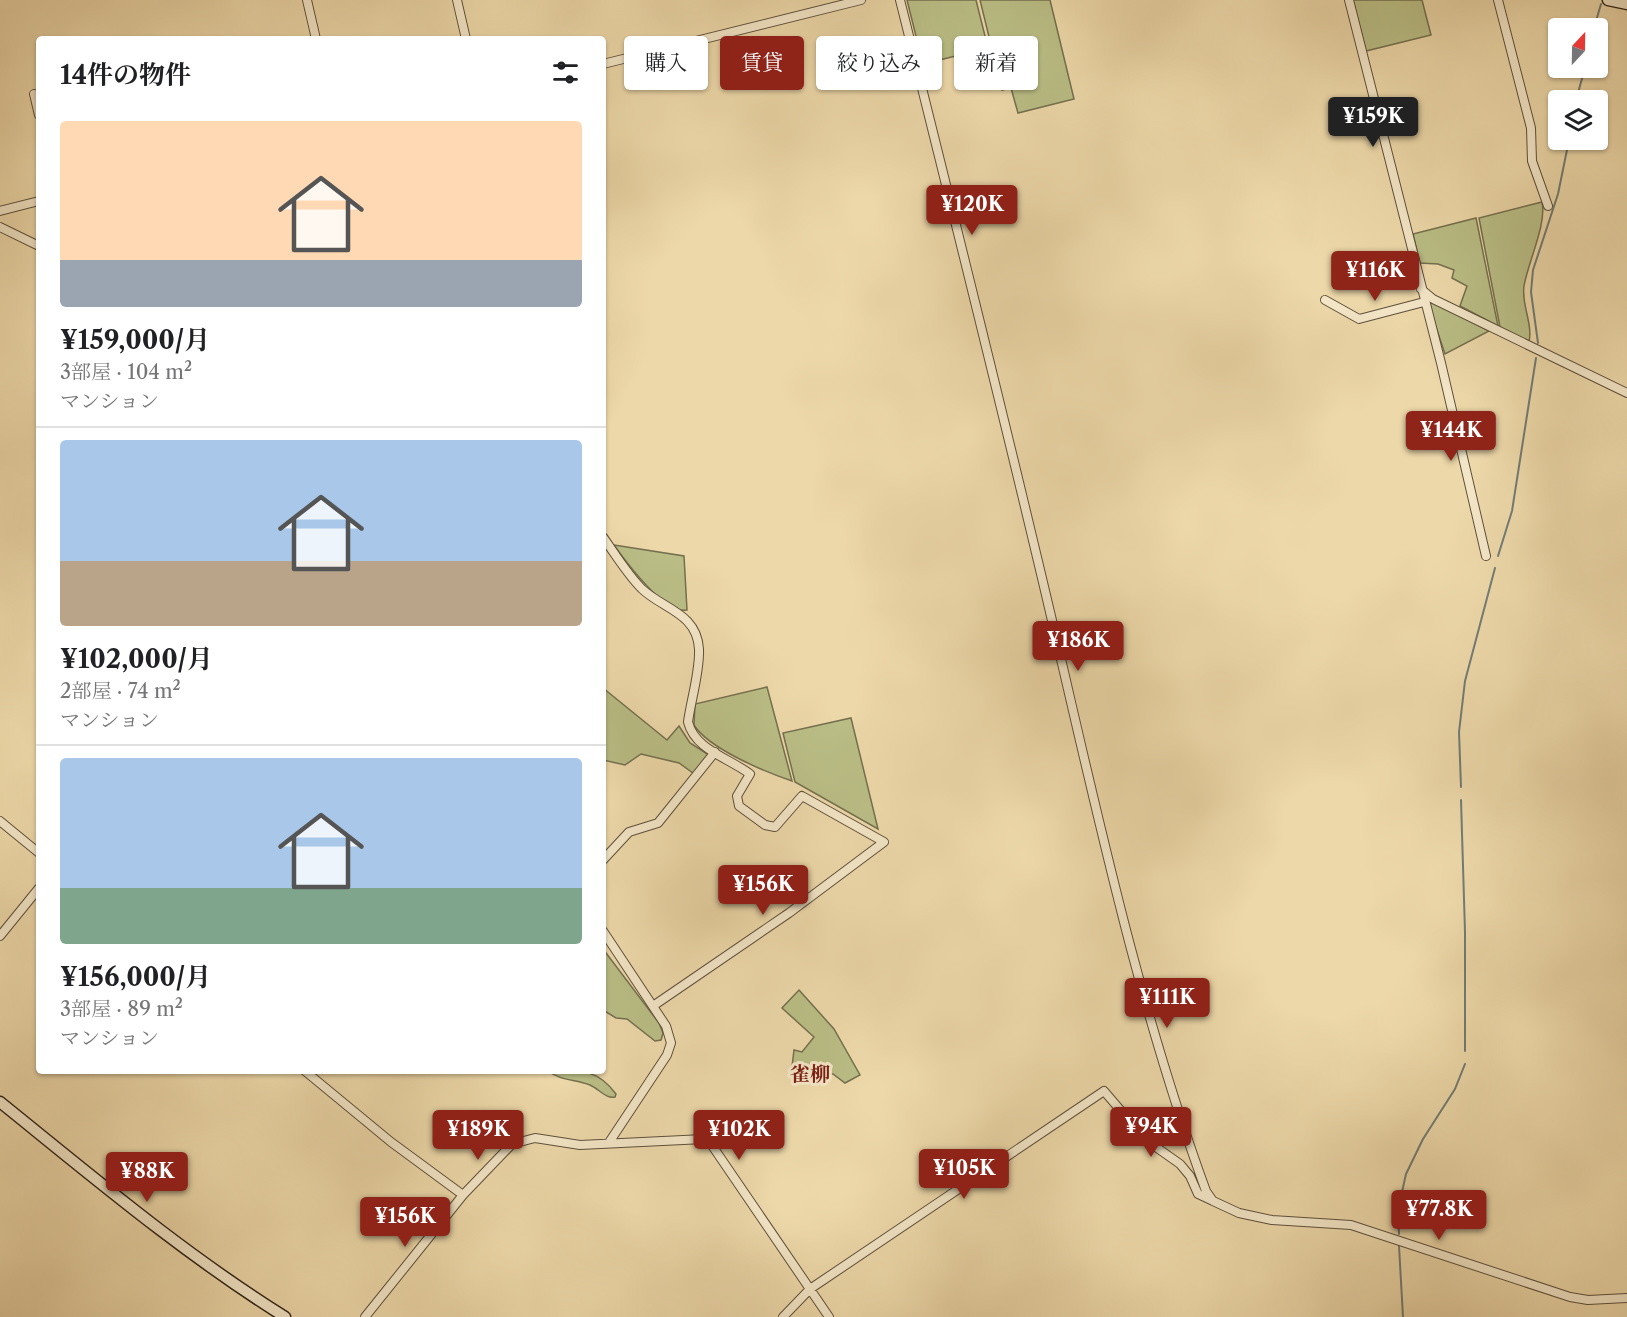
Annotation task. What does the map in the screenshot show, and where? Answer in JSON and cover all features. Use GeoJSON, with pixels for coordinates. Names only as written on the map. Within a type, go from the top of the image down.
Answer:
{"type":"FeatureCollection","features":[{"type":"Feature","properties":{"kind":"street"},"geometry":{"type":"LineString","coordinates":[[307,0],[315,36]]}},
{"type":"Feature","properties":{"kind":"street"},"geometry":{"type":"LineString","coordinates":[[457,0],[465,36]]}},
{"type":"Feature","properties":{"kind":"street"},"geometry":{"type":"LineString","coordinates":[[606,63],[861,0]]}},
{"type":"Feature","properties":{"kind":"street"},"geometry":{"type":"LineString","coordinates":[[900,0],[1019,478],[1112,872],[1164,1064],[1206,1191],[1214,1201]]}},
{"type":"Feature","properties":{"kind":"street"},"geometry":{"type":"LineString","coordinates":[[1349,0],[1486,556]]}},
{"type":"Feature","properties":{"kind":"street"},"geometry":{"type":"LineString","coordinates":[[1498,0],[1531,128],[1532,161],[1548,206]]}},
{"type":"Feature","properties":{"kind":"street"},"geometry":{"type":"LineString","coordinates":[[1608,0],[1627,4]]}},
{"type":"Feature","properties":{"kind":"street"},"geometry":{"type":"LineString","coordinates":[[34,94],[36,102]]}},
{"type":"Feature","properties":{"kind":"street"},"geometry":{"type":"LineString","coordinates":[[0,211],[36,202]]}},
{"type":"Feature","properties":{"kind":"street"},"geometry":{"type":"LineString","coordinates":[[0,227],[36,245]]}},
{"type":"Feature","properties":{"kind":"street"},"geometry":{"type":"LineString","coordinates":[[1421,289],[1433,299],[1627,393]]}},
{"type":"Feature","properties":{"kind":"street"},"geometry":{"type":"LineString","coordinates":[[1325,300],[1359,319],[1424,302]]}},
{"type":"Feature","properties":{"kind":"street"},"geometry":{"type":"LineString","coordinates":[[606,541],[642,589],[655,600],[687,618],[692,626],[699,648],[688,722],[698,741],[750,774],[736,800],[739,806],[765,825],[775,827],[802,796],[884,842],[789,914],[653,1006]]}},
{"type":"Feature","properties":{"kind":"street"},"geometry":{"type":"LineString","coordinates":[[606,857],[629,832],[658,823],[715,752]]}},
{"type":"Feature","properties":{"kind":"street"},"geometry":{"type":"LineString","coordinates":[[0,821],[36,851]]}},
{"type":"Feature","properties":{"kind":"street"},"geometry":{"type":"LineString","coordinates":[[0,936],[36,892]]}},
{"type":"Feature","properties":{"kind":"street"},"geometry":{"type":"LineString","coordinates":[[606,936],[670,1035],[670,1048],[610,1141]]}},
{"type":"Feature","properties":{"kind":"street"},"geometry":{"type":"LineString","coordinates":[[309,1074],[391,1142],[462,1195]]}},
{"type":"Feature","properties":{"kind":"street"},"geometry":{"type":"LineString","coordinates":[[783,1317],[810,1289],[1104,1091],[1146,1140],[1180,1164],[1190,1176],[1198,1194],[1239,1214],[1272,1220],[1351,1225],[1570,1297],[1588,1300],[1627,1298]]}},
{"type":"Feature","properties":{"kind":"street"},"geometry":{"type":"LineString","coordinates":[[0,1102],[154,1226],[235,1286],[285,1317]]}},
{"type":"Feature","properties":{"kind":"street"},"geometry":{"type":"LineString","coordinates":[[365,1317],[462,1195],[512,1144],[534,1138],[580,1144],[693,1139],[709,1141],[829,1317]]}},
{"type":"Feature","properties":{"kind":"green space"},"geometry":{"type":"Polygon","coordinates":[[[907,0],[976,0],[985,36],[954,36],[954,56],[942,59],[942,36],[916,36],[907,0]]]}},
{"type":"Feature","properties":{"kind":"green space"},"geometry":{"type":"Polygon","coordinates":[[[980,0],[1050,0],[1074,99],[1018,113],[1012,90],[1038,90],[1038,36],[989,36],[980,0]]]}},
{"type":"Feature","properties":{"kind":"green space"},"geometry":{"type":"Polygon","coordinates":[[[1353,0],[1422,0],[1431,35],[1366,51],[1353,0]]]}},
{"type":"Feature","properties":{"kind":"green space"},"geometry":{"type":"Polygon","coordinates":[[[1542,202],[1540,232],[1524,286],[1529,342],[1500,327],[1479,218],[1542,202]]]}},
{"type":"Feature","properties":{"kind":"green space"},"geometry":{"type":"Polygon","coordinates":[[[1476,218],[1498,326],[1460,306],[1467,286],[1452,278],[1454,270],[1438,264],[1420,263],[1413,234],[1476,218]]]}},
{"type":"Feature","properties":{"kind":"green space"},"geometry":{"type":"Polygon","coordinates":[[[1431,303],[1489,331],[1445,354],[1429,306],[1431,303]]]}},
{"type":"Feature","properties":{"kind":"green space"},"geometry":{"type":"Polygon","coordinates":[[[614,545],[684,556],[687,610],[678,609],[657,596],[614,545]]]}},
{"type":"Feature","properties":{"kind":"green space"},"geometry":{"type":"Polygon","coordinates":[[[767,687],[792,781],[767,772],[724,750],[701,734],[694,725],[695,704],[767,687]]]}},
{"type":"Feature","properties":{"kind":"green space"},"geometry":{"type":"Polygon","coordinates":[[[606,690],[667,740],[679,726],[690,743],[709,755],[693,773],[679,763],[641,754],[625,765],[606,761],[606,690]]]}},
{"type":"Feature","properties":{"kind":"green space"},"geometry":{"type":"Polygon","coordinates":[[[851,718],[878,829],[795,782],[783,733],[851,718]]]}},
{"type":"Feature","properties":{"kind":"green space"},"geometry":{"type":"Polygon","coordinates":[[[606,953],[659,1023],[663,1033],[661,1040],[655,1041],[627,1019],[616,1018],[606,1012],[606,953]]]}},
{"type":"Feature","properties":{"kind":"green space"},"geometry":{"type":"Polygon","coordinates":[[[799,990],[834,1029],[860,1075],[845,1083],[833,1074],[795,1070],[792,1067],[794,1050],[802,1052],[814,1037],[782,1008],[799,990]]]}},
{"type":"Feature","properties":{"kind":"green space"},"geometry":{"type":"Polygon","coordinates":[[[553,1074],[591,1074],[609,1085],[616,1094],[612,1097],[590,1085],[553,1074]]]}},
{"type":"Feature","properties":{"kind":"waterway"},"geometry":{"type":"LineString","coordinates":[[1597,18],[1601,4]]}},
{"type":"Feature","properties":{"kind":"waterway"},"geometry":{"type":"LineString","coordinates":[[1579,90],[1582,78]]}},
{"type":"Feature","properties":{"kind":"waterway"},"geometry":{"type":"LineString","coordinates":[[1538,343],[1531,292],[1533,270],[1558,194],[1567,150]]}},
{"type":"Feature","properties":{"kind":"waterway"},"geometry":{"type":"LineString","coordinates":[[1498,556],[1512,511],[1536,358]]}},
{"type":"Feature","properties":{"kind":"waterway"},"geometry":{"type":"LineString","coordinates":[[1461,787],[1459,732],[1465,681],[1495,568]]}},
{"type":"Feature","properties":{"kind":"waterway"},"geometry":{"type":"LineString","coordinates":[[1461,800],[1465,932],[1465,1051]]}},
{"type":"Feature","properties":{"kind":"waterway"},"geometry":{"type":"LineString","coordinates":[[1399,1234],[1398,1210],[1406,1174],[1423,1139],[1455,1089],[1465,1064]]}},
{"type":"Feature","properties":{"kind":"waterway"},"geometry":{"type":"LineString","coordinates":[[1399,1246],[1403,1317]]}},
{"type":"Feature","properties":{"kind":"district","name":"雀柳"},"geometry":{"type":"Point","coordinates":[810,1074]}}]}
